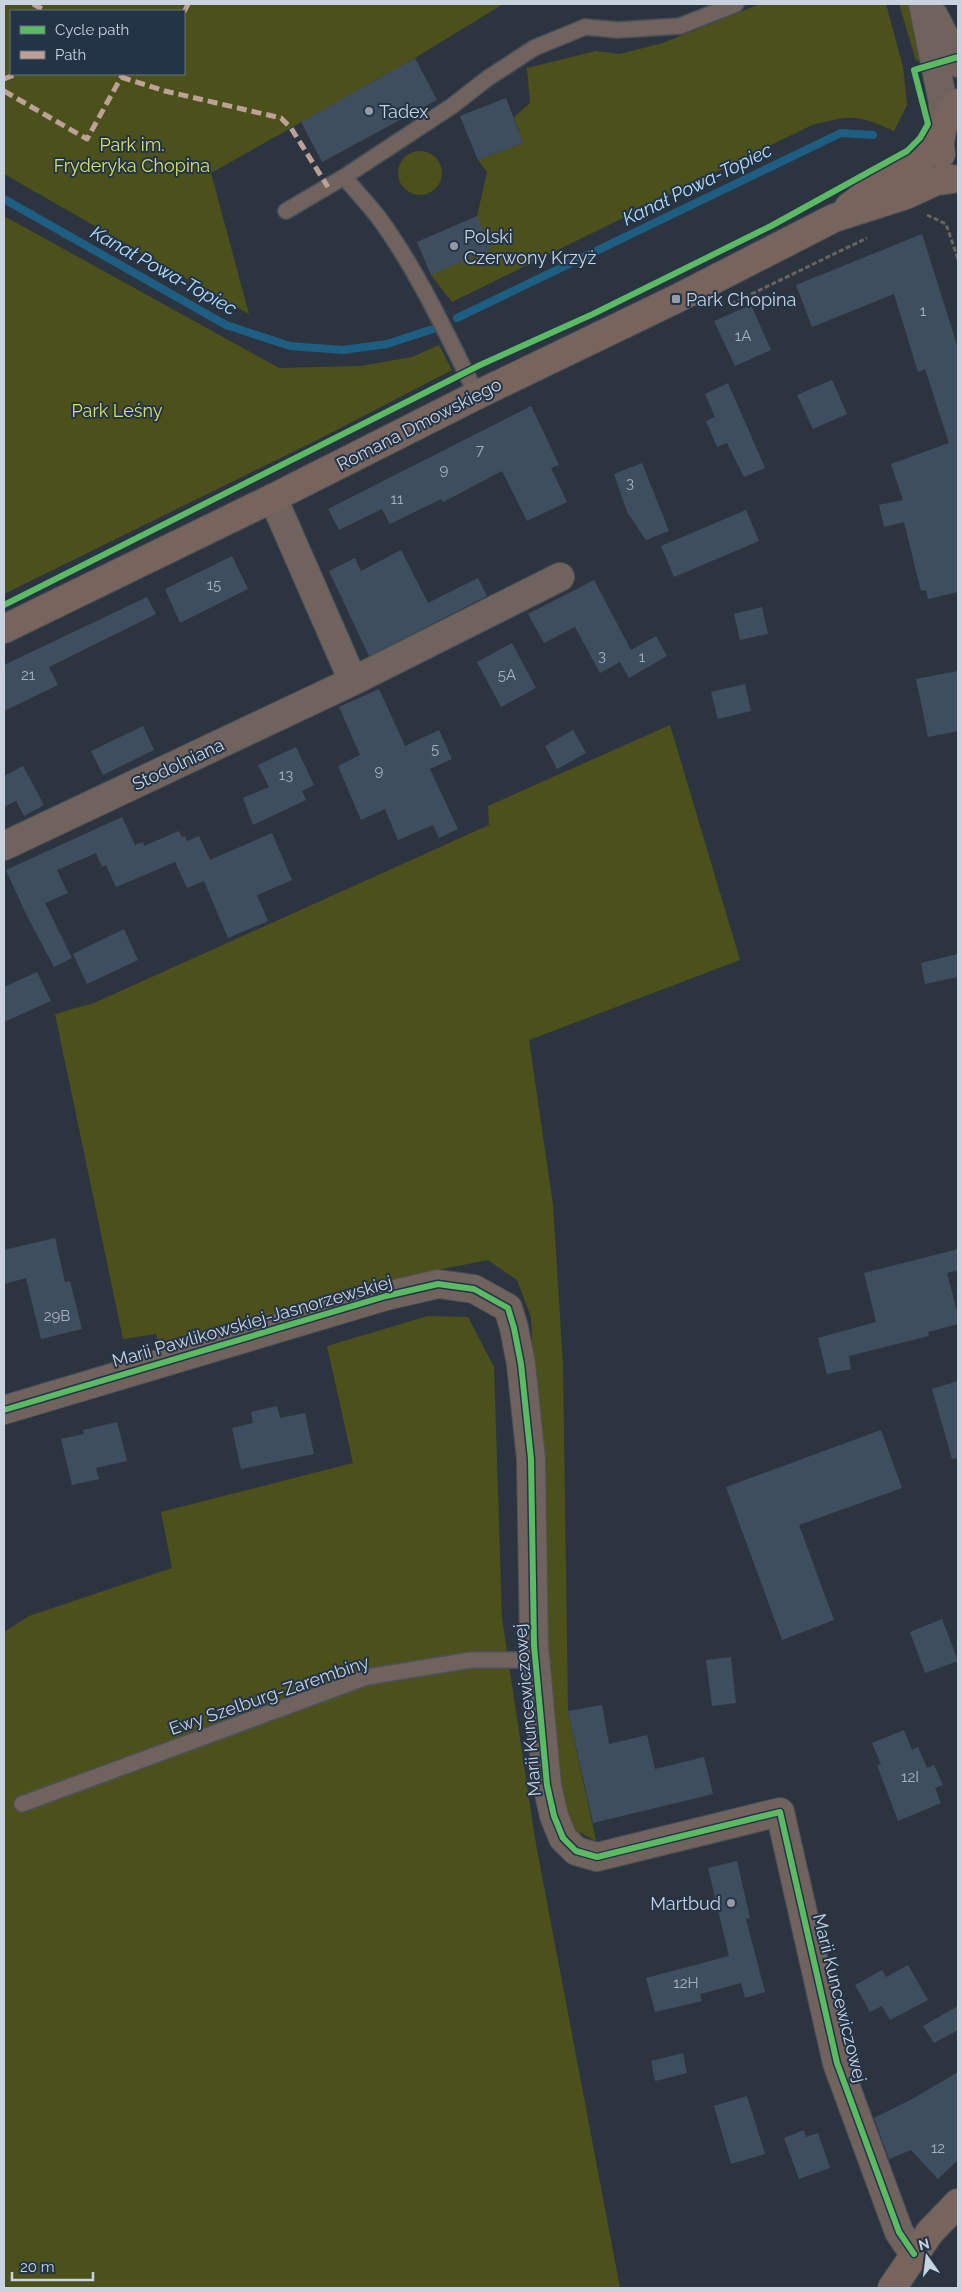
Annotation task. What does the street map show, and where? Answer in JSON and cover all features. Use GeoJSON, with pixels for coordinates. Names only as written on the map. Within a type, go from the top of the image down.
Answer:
{"type":"FeatureCollection","features":[{"type":"Feature","properties":{"kind":"street"},"geometry":{"type":"LineString","coordinates":[[923,4],[943,103],[939,146],[943,164],[955,182]]}},
{"type":"Feature","properties":{"kind":"street"},"geometry":{"type":"LineString","coordinates":[[928,4],[958,64]]}},
{"type":"Feature","properties":{"kind":"street","name":"Romana Dmowskiego"},"geometry":{"type":"LineString","coordinates":[[834,218],[896,171],[931,152],[950,112],[958,104]]}},
{"type":"Feature","properties":{"kind":"street","name":"Romana Dmowskiego"},"geometry":{"type":"LineString","coordinates":[[4,628],[273,498],[477,395],[676,299],[834,218],[906,195],[936,181],[955,182]]}},
{"type":"Feature","properties":{"kind":"street"},"geometry":{"type":"LineString","coordinates":[[273,498],[353,681]]}},
{"type":"Feature","properties":{"kind":"street","name":"Stodolniana"},"geometry":{"type":"LineString","coordinates":[[4,846],[353,681],[560,577]]}},
{"type":"Feature","properties":{"kind":"street","name":"Marii Pawlikowskiej-Jasnorzewskiej"},"geometry":{"type":"LineString","coordinates":[[4,1410],[386,1296],[438,1284],[474,1289],[508,1308]]}},
{"type":"Feature","properties":{"kind":"street","name":"Marii Kuncewiczowej"},"geometry":{"type":"LineString","coordinates":[[508,1308],[521,1364],[531,1459],[534,1645],[547,1785],[554,1816],[563,1838],[576,1851],[597,1857],[780,1812],[837,2063],[899,2232],[914,2254]]}},
{"type":"Feature","properties":{"kind":"street"},"geometry":{"type":"LineString","coordinates":[[892,2288],[930,2232],[958,2203]]}},
{"type":"Feature","properties":{"kind":"lane"},"geometry":{"type":"LineString","coordinates":[[286,211],[344,178],[452,106],[488,78],[534,48],[585,27],[618,30],[680,26],[736,4]]}},
{"type":"Feature","properties":{"kind":"lane"},"geometry":{"type":"LineString","coordinates":[[344,178],[379,218],[423,288],[477,395]]}},
{"type":"Feature","properties":{"kind":"lane","name":"Ewy Szelburg-Zarembiny"},"geometry":{"type":"LineString","coordinates":[[22,1804],[366,1677],[471,1660],[536,1660]]}},
{"type":"Feature","properties":{"kind":"path"},"geometry":{"type":"LineString","coordinates":[[922,212],[946,224],[958,259]]}},
{"type":"Feature","properties":{"kind":"path"},"geometry":{"type":"LineString","coordinates":[[728,306],[870,237]]}},
{"type":"Feature","properties":{"kind":"green space","name":"Park im. Fryderyka Chopina"},"geometry":{"type":"Polygon","coordinates":[[[4,4],[503,4],[415,58],[211,173],[249,314],[4,174],[4,4]]]}},
{"type":"Feature","properties":{"kind":"green space"},"geometry":{"type":"Polygon","coordinates":[[[760,4],[886,4],[903,67],[907,105],[894,131],[871,121],[854,118],[836,119],[812,125],[452,302],[431,275],[477,216],[487,172],[478,160],[523,143],[514,117],[530,103],[527,68],[596,51],[619,54],[663,43],[760,4]]]}},
{"type":"Feature","properties":{"kind":"green space"},"geometry":{"type":"Polygon","coordinates":[[[899,4],[909,4],[924,59],[916,61],[899,4]]]}},
{"type":"Feature","properties":{"kind":"green space"},"geometry":{"type":"Polygon","coordinates":[[[420,151],[432,155],[438,161],[442,173],[438,185],[432,191],[420,195],[408,191],[402,185],[398,173],[402,161],[408,155],[420,151]]]}},
{"type":"Feature","properties":{"kind":"green space","name":"Park Leśny"},"geometry":{"type":"Polygon","coordinates":[[[4,216],[279,368],[361,366],[412,357],[439,345],[452,370],[321,438],[4,594],[4,216]]]}},
{"type":"Feature","properties":{"kind":"green space"},"geometry":{"type":"Polygon","coordinates":[[[670,725],[740,960],[529,1040],[553,1205],[563,1365],[568,1711],[596,1841],[577,1831],[560,1807],[544,1600],[531,1317],[517,1280],[488,1260],[422,1273],[374,1292],[162,1356],[156,1334],[123,1339],[55,1014],[94,1003],[489,825],[488,806],[670,725]]]}},
{"type":"Feature","properties":{"kind":"green space"},"geometry":{"type":"Polygon","coordinates":[[[428,1316],[468,1317],[494,1367],[502,1618],[535,1839],[620,2288],[4,2288],[4,1632],[29,1616],[172,1568],[161,1512],[353,1463],[327,1346],[428,1316]]]}},
{"type":"Feature","properties":{"kind":"building","name":"Tadex"},"geometry":{"type":"Polygon","coordinates":[[[415,58],[437,100],[322,162],[301,122],[415,58]]]}},
{"type":"Feature","properties":{"kind":"building"},"geometry":{"type":"Polygon","coordinates":[[[506,98],[523,143],[478,160],[460,116],[506,98]]]}},
{"type":"Feature","properties":{"kind":"building","name":"Polski Czerwony Krzyż"},"geometry":{"type":"Polygon","coordinates":[[[477,216],[491,249],[431,275],[417,242],[477,216]]]}},
{"type":"Feature","properties":{"kind":"building"},"geometry":{"type":"Polygon","coordinates":[[[922,234],[958,348],[958,592],[928,599],[926,590],[921,591],[904,522],[884,527],[879,505],[903,500],[891,464],[949,443],[925,369],[918,372],[894,294],[812,327],[796,285],[922,234]]]}},
{"type":"Feature","properties":{"kind":"building"},"geometry":{"type":"Polygon","coordinates":[[[751,305],[771,350],[735,366],[714,321],[751,305]]]}},
{"type":"Feature","properties":{"kind":"building"},"geometry":{"type":"Polygon","coordinates":[[[832,380],[847,414],[813,429],[797,395],[832,380]]]}},
{"type":"Feature","properties":{"kind":"building"},"geometry":{"type":"Polygon","coordinates":[[[728,383],[765,468],[744,477],[727,443],[717,447],[706,421],[715,417],[705,394],[728,383]]]}},
{"type":"Feature","properties":{"kind":"building"},"geometry":{"type":"Polygon","coordinates":[[[531,406],[559,465],[551,468],[567,502],[527,521],[502,471],[443,502],[441,499],[390,524],[382,509],[339,530],[328,509],[531,406]]]}},
{"type":"Feature","properties":{"kind":"building"},"geometry":{"type":"Polygon","coordinates":[[[642,463],[669,531],[646,540],[627,512],[614,474],[642,463]]]}},
{"type":"Feature","properties":{"kind":"building"},"geometry":{"type":"Polygon","coordinates":[[[746,510],[759,541],[674,577],[661,546],[746,510]]]}},
{"type":"Feature","properties":{"kind":"building"},"geometry":{"type":"Polygon","coordinates":[[[401,550],[428,603],[478,578],[487,596],[369,656],[329,571],[355,558],[361,571],[401,550]]]}},
{"type":"Feature","properties":{"kind":"building"},"geometry":{"type":"Polygon","coordinates":[[[232,556],[248,589],[180,623],[165,589],[232,556]]]}},
{"type":"Feature","properties":{"kind":"building"},"geometry":{"type":"Polygon","coordinates":[[[594,580],[631,650],[656,636],[667,656],[629,678],[620,662],[600,673],[575,627],[544,643],[528,614],[594,580]]]}},
{"type":"Feature","properties":{"kind":"building"},"geometry":{"type":"Polygon","coordinates":[[[147,597],[156,614],[49,667],[58,685],[4,711],[4,665],[147,597]]]}},
{"type":"Feature","properties":{"kind":"building"},"geometry":{"type":"Polygon","coordinates":[[[762,607],[768,634],[740,640],[734,614],[762,607]]]}},
{"type":"Feature","properties":{"kind":"building"},"geometry":{"type":"Polygon","coordinates":[[[512,643],[536,688],[501,707],[477,662],[512,643]]]}},
{"type":"Feature","properties":{"kind":"building"},"geometry":{"type":"Polygon","coordinates":[[[958,671],[958,731],[928,737],[916,679],[958,671]]]}},
{"type":"Feature","properties":{"kind":"building"},"geometry":{"type":"Polygon","coordinates":[[[745,684],[751,711],[718,719],[711,692],[745,684]]]}},
{"type":"Feature","properties":{"kind":"building"},"geometry":{"type":"Polygon","coordinates":[[[379,689],[405,746],[439,730],[452,759],[430,769],[458,829],[439,838],[433,825],[398,840],[385,809],[361,820],[338,766],[360,755],[339,707],[379,689]]]}},
{"type":"Feature","properties":{"kind":"building"},"geometry":{"type":"Polygon","coordinates":[[[143,726],[154,750],[103,775],[91,751],[143,726]]]}},
{"type":"Feature","properties":{"kind":"building"},"geometry":{"type":"Polygon","coordinates":[[[573,730],[586,753],[557,769],[545,746],[573,730]]]}},
{"type":"Feature","properties":{"kind":"building"},"geometry":{"type":"Polygon","coordinates":[[[296,747],[314,785],[302,791],[306,800],[253,825],[243,798],[269,787],[258,765],[296,747]]]}},
{"type":"Feature","properties":{"kind":"building"},"geometry":{"type":"Polygon","coordinates":[[[23,766],[44,805],[24,816],[16,801],[4,807],[4,776],[23,766]]]}},
{"type":"Feature","properties":{"kind":"building"},"geometry":{"type":"Polygon","coordinates":[[[122,817],[135,845],[143,842],[144,846],[179,831],[182,837],[185,836],[187,841],[199,836],[210,860],[272,833],[292,880],[257,895],[268,921],[228,938],[204,881],[187,888],[175,862],[116,887],[106,865],[102,867],[96,853],[57,870],[68,893],[45,903],[72,958],[54,967],[25,912],[6,870],[122,817]]]}},
{"type":"Feature","properties":{"kind":"building"},"geometry":{"type":"Polygon","coordinates":[[[124,929],[138,960],[87,984],[73,954],[124,929]]]}},
{"type":"Feature","properties":{"kind":"building"},"geometry":{"type":"Polygon","coordinates":[[[958,954],[958,977],[925,984],[921,963],[958,954]]]}},
{"type":"Feature","properties":{"kind":"building"},"geometry":{"type":"Polygon","coordinates":[[[37,972],[51,1001],[4,1022],[4,987],[37,972]]]}},
{"type":"Feature","properties":{"kind":"building"},"geometry":{"type":"Polygon","coordinates":[[[55,1238],[65,1282],[70,1281],[82,1329],[41,1339],[26,1278],[4,1284],[4,1250],[55,1238]]]}},
{"type":"Feature","properties":{"kind":"building"},"geometry":{"type":"Polygon","coordinates":[[[958,1249],[958,1270],[947,1273],[958,1315],[958,1324],[928,1332],[929,1336],[849,1356],[851,1369],[827,1374],[818,1338],[876,1322],[864,1273],[958,1249]]]}},
{"type":"Feature","properties":{"kind":"building"},"geometry":{"type":"Polygon","coordinates":[[[958,1381],[958,1458],[952,1459],[932,1389],[958,1381]]]}},
{"type":"Feature","properties":{"kind":"building"},"geometry":{"type":"Polygon","coordinates":[[[277,1406],[280,1418],[305,1413],[314,1454],[241,1469],[232,1428],[253,1423],[251,1412],[277,1406]]]}},
{"type":"Feature","properties":{"kind":"building"},"geometry":{"type":"Polygon","coordinates":[[[117,1422],[127,1461],[96,1468],[99,1479],[72,1485],[61,1439],[84,1434],[83,1430],[117,1422]]]}},
{"type":"Feature","properties":{"kind":"building"},"geometry":{"type":"Polygon","coordinates":[[[881,1430],[902,1488],[799,1525],[834,1620],[782,1640],[726,1487],[881,1430]]]}},
{"type":"Feature","properties":{"kind":"building"},"geometry":{"type":"Polygon","coordinates":[[[942,1619],[958,1661],[925,1673],[910,1632],[942,1619]]]}},
{"type":"Feature","properties":{"kind":"building"},"geometry":{"type":"Polygon","coordinates":[[[731,1657],[736,1703],[712,1706],[706,1660],[731,1657]]]}},
{"type":"Feature","properties":{"kind":"building"},"geometry":{"type":"Polygon","coordinates":[[[602,1705],[609,1744],[647,1735],[655,1769],[704,1757],[713,1794],[593,1823],[568,1711],[602,1705]]]}},
{"type":"Feature","properties":{"kind":"building"},"geometry":{"type":"Polygon","coordinates":[[[904,1730],[912,1750],[918,1747],[927,1768],[934,1765],[943,1785],[935,1788],[941,1803],[898,1821],[877,1765],[881,1764],[872,1743],[904,1730]]]}},
{"type":"Feature","properties":{"kind":"building"},"geometry":{"type":"Polygon","coordinates":[[[737,1861],[750,1918],[746,1919],[765,1992],[745,1998],[741,1983],[700,1994],[702,2001],[655,2012],[646,1978],[729,1956],[708,1868],[737,1861]]]}},
{"type":"Feature","properties":{"kind":"building"},"geometry":{"type":"Polygon","coordinates":[[[908,1965],[928,2000],[890,2020],[882,2006],[870,2012],[855,1985],[882,1970],[886,1977],[908,1965]]]}},
{"type":"Feature","properties":{"kind":"building"},"geometry":{"type":"Polygon","coordinates":[[[958,2006],[958,2030],[934,2043],[923,2026],[958,2006]]]}},
{"type":"Feature","properties":{"kind":"building"},"geometry":{"type":"Polygon","coordinates":[[[683,2053],[687,2073],[655,2081],[651,2061],[683,2053]]]}},
{"type":"Feature","properties":{"kind":"building"},"geometry":{"type":"Polygon","coordinates":[[[958,2072],[958,2160],[938,2179],[911,2150],[889,2159],[874,2118],[914,2098],[958,2072]]]}},
{"type":"Feature","properties":{"kind":"building"},"geometry":{"type":"Polygon","coordinates":[[[747,2096],[765,2154],[731,2164],[714,2106],[747,2096]]]}},
{"type":"Feature","properties":{"kind":"building"},"geometry":{"type":"Polygon","coordinates":[[[804,2130],[806,2137],[818,2133],[830,2168],[799,2179],[784,2138],[804,2130]]]}},
{"type":"Feature","properties":{"kind":"waterway","name":"Kanał Powa-Topiec"},"geometry":{"type":"LineString","coordinates":[[457,318],[841,133],[873,135]]}},
{"type":"Feature","properties":{"kind":"waterway","name":"Kanał Powa-Topiec"},"geometry":{"type":"LineString","coordinates":[[4,199],[226,325],[290,346],[343,350],[387,344],[433,329]]}},
{"type":"Feature","properties":{"kind":"marked path"},"geometry":{"type":"LineString","coordinates":[[33,4],[44,10]]}},
{"type":"Feature","properties":{"kind":"marked path"},"geometry":{"type":"LineString","coordinates":[[185,10],[188,4]]}},
{"type":"Feature","properties":{"kind":"marked path"},"geometry":{"type":"LineString","coordinates":[[4,79],[14,75]]}},
{"type":"Feature","properties":{"kind":"marked path"},"geometry":{"type":"LineString","coordinates":[[4,91],[87,139],[122,75]]}},
{"type":"Feature","properties":{"kind":"marked path"},"geometry":{"type":"LineString","coordinates":[[121,77],[165,91],[281,118],[291,128],[328,187]]}},
{"type":"Feature","properties":{"kind":"cycle path"},"geometry":{"type":"LineString","coordinates":[[4,605],[480,365],[593,314],[771,226],[907,151],[920,138],[928,124],[914,70],[958,57]]}},
{"type":"Feature","properties":{"kind":"cycle path"},"geometry":{"type":"LineString","coordinates":[[4,1410],[386,1296],[438,1284],[474,1289],[508,1308],[521,1364],[531,1459],[534,1645],[547,1785],[554,1816],[563,1838],[576,1851],[597,1857],[780,1812],[837,2063],[899,2232],[914,2254]]}},
{"type":"Feature","properties":{"kind":"place","name":"Tadex"},"geometry":{"type":"Point","coordinates":[369,111]}},
{"type":"Feature","properties":{"kind":"place","name":"Polski Czerwony Krzyż"},"geometry":{"type":"Point","coordinates":[454,246]}},
{"type":"Feature","properties":{"kind":"place","name":"Park Chopina"},"geometry":{"type":"Point","coordinates":[676,299]}},
{"type":"Feature","properties":{"kind":"place","name":"Martbud"},"geometry":{"type":"Point","coordinates":[731,1903]}}]}
